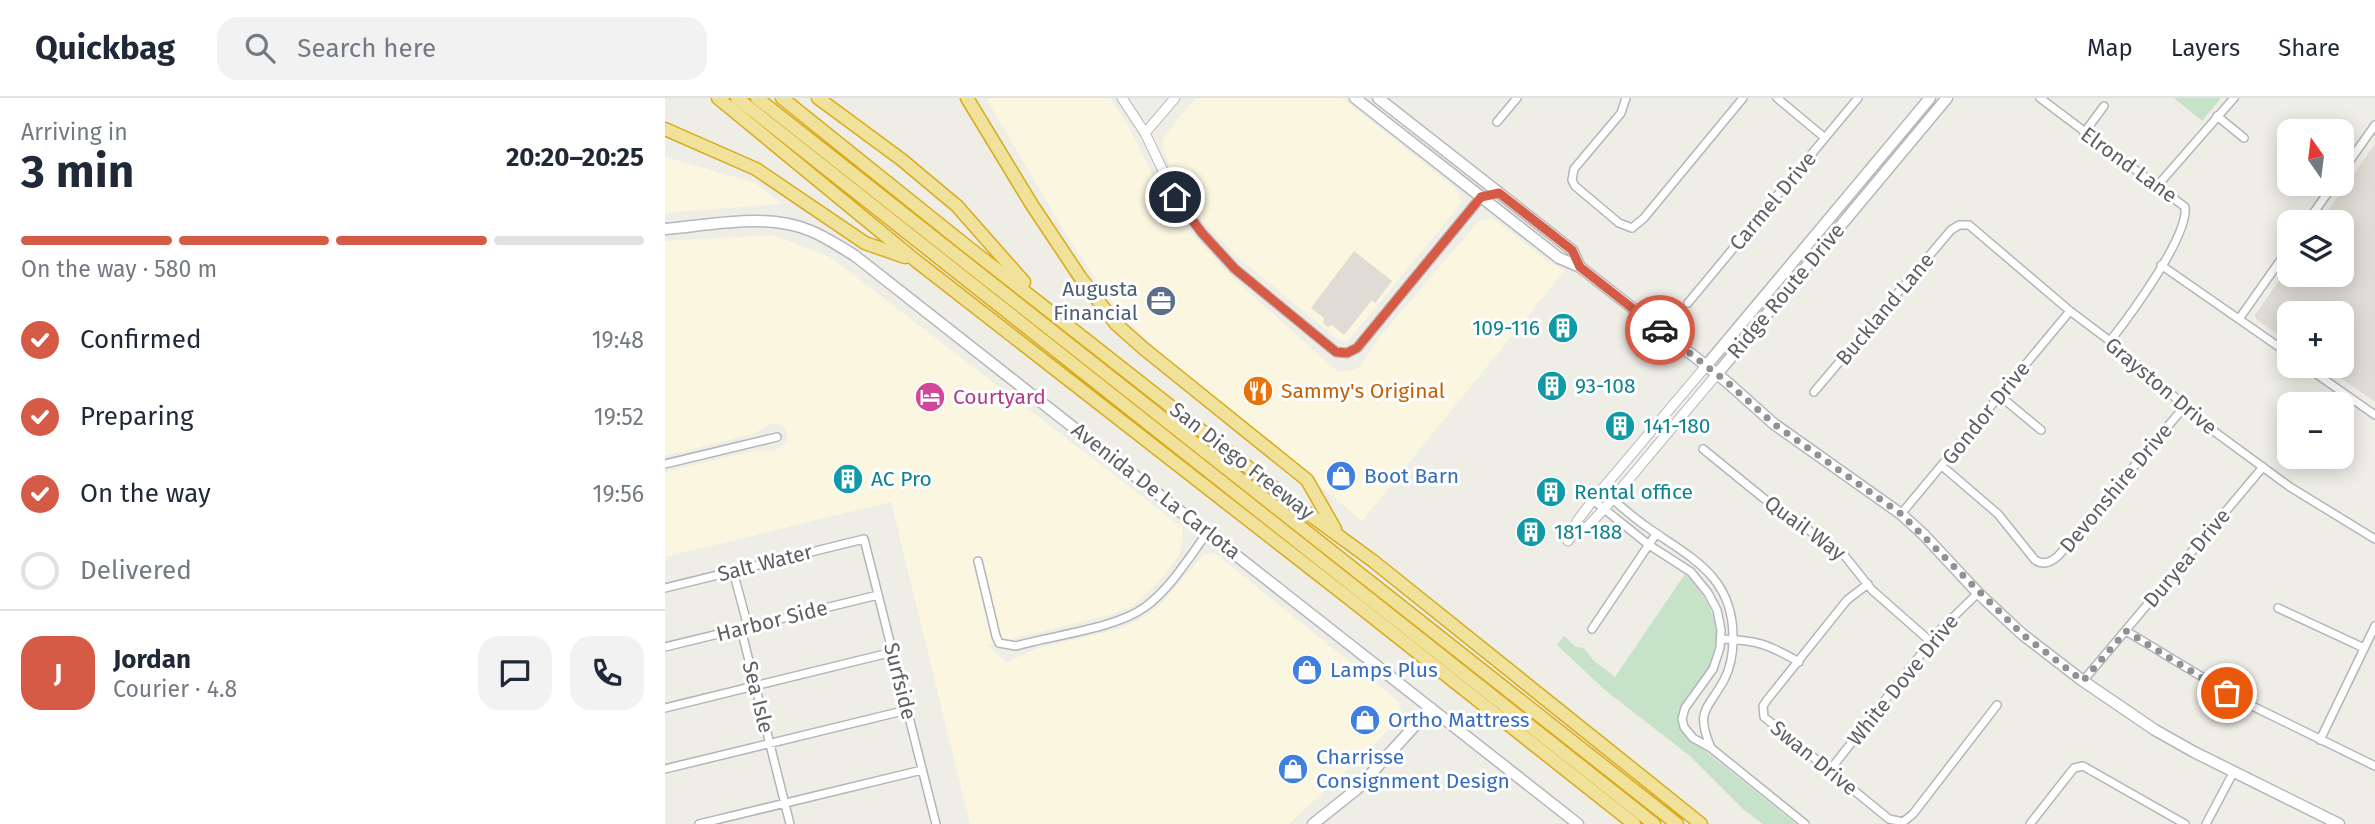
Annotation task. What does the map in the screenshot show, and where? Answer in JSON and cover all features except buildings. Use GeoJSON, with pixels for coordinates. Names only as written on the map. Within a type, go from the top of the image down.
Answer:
{"type":"FeatureCollection","features":[{"type":"Feature","properties":{"kind":"highway","name":"San Diego Freeway"},"geometry":{"type":"LineString","coordinates":[[718,98],[915,260],[1634,824]]}},
{"type":"Feature","properties":{"kind":"highway"},"geometry":{"type":"LineString","coordinates":[[737,98],[1654,824]]}},
{"type":"Feature","properties":{"kind":"highway"},"geometry":{"type":"LineString","coordinates":[[757,98],[1677,824]]}},
{"type":"Feature","properties":{"kind":"highway","name":"San Diego Freeway"},"geometry":{"type":"LineString","coordinates":[[782,98],[1287,498],[1338,534],[1701,824]]}},
{"type":"Feature","properties":{"kind":"highway"},"geometry":{"type":"LineString","coordinates":[[818,98],[902,160],[957,206],[1045,306]]}},
{"type":"Feature","properties":{"kind":"highway"},"geometry":{"type":"LineString","coordinates":[[967,98],[1039,216],[1080,277],[1117,324],[1307,480],[1338,534]]}},
{"type":"Feature","properties":{"kind":"highway"},"geometry":{"type":"LineString","coordinates":[[665,128],[756,169],[865,243],[915,260]]}},
{"type":"Feature","properties":{"kind":"main road"},"geometry":{"type":"LineString","coordinates":[[1355,98],[1559,258],[1580,267],[1717,374],[1774,424],[1901,514],[2022,634],[2083,681],[2155,730],[2233,773],[2339,824]]}},
{"type":"Feature","properties":{"kind":"main road"},"geometry":{"type":"LineString","coordinates":[[1378,98],[1572,250],[1580,267]]}},
{"type":"Feature","properties":{"kind":"main road","name":"Ridge Route Drive"},"geometry":{"type":"LineString","coordinates":[[1706,366],[1930,98]]}},
{"type":"Feature","properties":{"kind":"main road","name":"Ridge Route Drive"},"geometry":{"type":"LineString","coordinates":[[1717,374],[1947,98]]}},
{"type":"Feature","properties":{"kind":"main road"},"geometry":{"type":"LineString","coordinates":[[1481,197],[1499,193]]}},
{"type":"Feature","properties":{"kind":"main road","name":"Avenida De La Carlota"},"geometry":{"type":"LineString","coordinates":[[665,229],[772,222],[797,226],[821,235],[854,255],[1578,824]]}},
{"type":"Feature","properties":{"kind":"main road"},"geometry":{"type":"LineString","coordinates":[[1313,824],[1357,789],[1431,708]]}},
{"type":"Feature","properties":{"kind":"street"},"geometry":{"type":"LineString","coordinates":[[1122,98],[1145,133],[1175,197],[1218,251],[1235,269],[1336,352],[1347,353],[1357,348],[1481,197]]}},
{"type":"Feature","properties":{"kind":"street"},"geometry":{"type":"LineString","coordinates":[[1145,133],[1175,98]]}},
{"type":"Feature","properties":{"kind":"street"},"geometry":{"type":"LineString","coordinates":[[1497,122],[1517,98]]}},
{"type":"Feature","properties":{"kind":"street"},"geometry":{"type":"LineString","coordinates":[[1626,98],[1621,113],[1574,169],[1572,180],[1575,186],[1610,215],[1632,228],[1644,218],[1744,98]]}},
{"type":"Feature","properties":{"kind":"street"},"geometry":{"type":"LineString","coordinates":[[1777,98],[1825,138]]}},
{"type":"Feature","properties":{"kind":"street","name":"Carmel Drive"},"geometry":{"type":"LineString","coordinates":[[1688,303],[1858,98]]}},
{"type":"Feature","properties":{"kind":"street","name":"Elrond Lane"},"geometry":{"type":"LineString","coordinates":[[2040,98],[2185,207],[2185,219],[2161,265]]}},
{"type":"Feature","properties":{"kind":"street"},"geometry":{"type":"LineString","coordinates":[[2158,185],[2234,98]]}},
{"type":"Feature","properties":{"kind":"street"},"geometry":{"type":"LineString","coordinates":[[2084,133],[2104,106]]}},
{"type":"Feature","properties":{"kind":"street"},"geometry":{"type":"LineString","coordinates":[[2217,116],[2244,138]]}},
{"type":"Feature","properties":{"kind":"street"},"geometry":{"type":"LineString","coordinates":[[2354,155],[2375,125]]}},
{"type":"Feature","properties":{"kind":"street","name":"Grayston Drive"},"geometry":{"type":"LineString","coordinates":[[1957,226],[1963,224],[1974,228],[2224,439],[2351,526],[2375,539]]}},
{"type":"Feature","properties":{"kind":"street","name":"Buckland Lane"},"geometry":{"type":"LineString","coordinates":[[1814,392],[1957,226]]}},
{"type":"Feature","properties":{"kind":"street"},"geometry":{"type":"LineString","coordinates":[[2110,341],[2135,310],[2161,265],[2277,346]]}},
{"type":"Feature","properties":{"kind":"street"},"geometry":{"type":"LineString","coordinates":[[2239,319],[2277,265]]}},
{"type":"Feature","properties":{"kind":"street","name":"Gondor Drive"},"geometry":{"type":"LineString","coordinates":[[1901,514],[2070,311]]}},
{"type":"Feature","properties":{"kind":"street","name":"Ridge Route Drive"},"geometry":{"type":"LineString","coordinates":[[1706,366],[1601,489],[1577,521],[1575,531],[1586,528],[1604,509],[1717,374]]}},
{"type":"Feature","properties":{"kind":"street"},"geometry":{"type":"LineString","coordinates":[[2322,378],[2375,415]]}},
{"type":"Feature","properties":{"kind":"street"},"geometry":{"type":"LineString","coordinates":[[2000,396],[2041,430]]}},
{"type":"Feature","properties":{"kind":"street","name":"Devonshire Drive"},"geometry":{"type":"LineString","coordinates":[[1942,466],[1998,514],[2035,560],[2051,562],[2185,406]]}},
{"type":"Feature","properties":{"kind":"street"},"geometry":{"type":"LineString","coordinates":[[665,464],[777,437]]}},
{"type":"Feature","properties":{"kind":"street","name":"Quail Way"},"geometry":{"type":"LineString","coordinates":[[1703,449],[1767,501],[1844,555],[1878,597],[1931,642]]}},
{"type":"Feature","properties":{"kind":"street","name":"Duryea Drive"},"geometry":{"type":"LineString","coordinates":[[2083,681],[2263,467]]}},
{"type":"Feature","properties":{"kind":"street"},"geometry":{"type":"LineString","coordinates":[[1601,489],[1656,534],[1689,554],[1715,578],[1731,611],[1731,662],[1725,678],[1705,708],[1704,731],[1711,748]]}},
{"type":"Feature","properties":{"kind":"street"},"geometry":{"type":"LineString","coordinates":[[1593,500],[1649,545],[1691,572],[1702,584],[1717,610],[1721,639],[1713,669],[1685,708],[1682,719],[1684,727],[1693,738],[1711,748],[1805,824]]}},
{"type":"Feature","properties":{"kind":"street"},"geometry":{"type":"LineString","coordinates":[[1568,541],[1575,531]]}},
{"type":"Feature","properties":{"kind":"street"},"geometry":{"type":"LineString","coordinates":[[978,561],[999,643],[1016,646],[1111,622],[1139,610],[1161,592],[1208,532]]}},
{"type":"Feature","properties":{"kind":"street"},"geometry":{"type":"LineString","coordinates":[[1592,629],[1656,534]]}},
{"type":"Feature","properties":{"kind":"street","name":"Salt Water"},"geometry":{"type":"LineString","coordinates":[[665,588],[864,539]]}},
{"type":"Feature","properties":{"kind":"street","name":"Surfside"},"geometry":{"type":"LineString","coordinates":[[864,539],[936,824]]}},
{"type":"Feature","properties":{"kind":"street","name":"Sea Isle"},"geometry":{"type":"LineString","coordinates":[[733,571],[747,623],[741,629],[790,824]]}},
{"type":"Feature","properties":{"kind":"street"},"geometry":{"type":"LineString","coordinates":[[1721,639],[1768,645],[1799,662],[1847,600],[1868,584]]}},
{"type":"Feature","properties":{"kind":"street","name":"White Dove Drive"},"geometry":{"type":"LineString","coordinates":[[1830,770],[1949,619],[1978,593]]}},
{"type":"Feature","properties":{"kind":"street","name":"Harbor Side"},"geometry":{"type":"LineString","coordinates":[[665,647],[878,595]]}},
{"type":"Feature","properties":{"kind":"street"},"geometry":{"type":"LineString","coordinates":[[2278,608],[2364,648]]}},
{"type":"Feature","properties":{"kind":"street"},"geometry":{"type":"LineString","coordinates":[[2319,740],[2375,626]]}},
{"type":"Feature","properties":{"kind":"street"},"geometry":{"type":"LineString","coordinates":[[2126,631],[2213,685],[2375,766]]}},
{"type":"Feature","properties":{"kind":"street"},"geometry":{"type":"LineString","coordinates":[[665,708],[893,652]]}},
{"type":"Feature","properties":{"kind":"street","name":"Swan Drive"},"geometry":{"type":"LineString","coordinates":[[1799,662],[1763,706],[1764,717],[1889,819],[1903,822],[1913,814],[1997,705]]}},
{"type":"Feature","properties":{"kind":"street"},"geometry":{"type":"LineString","coordinates":[[665,769],[907,710]]}},
{"type":"Feature","properties":{"kind":"street"},"geometry":{"type":"LineString","coordinates":[[2029,824],[2074,768],[2080,766],[2092,769],[2185,824]]}},
{"type":"Feature","properties":{"kind":"street"},"geometry":{"type":"LineString","coordinates":[[699,824],[922,770]]}},
{"type":"Feature","properties":{"kind":"street"},"geometry":{"type":"LineString","coordinates":[[2206,824],[2233,773]]}},
{"type":"Feature","properties":{"kind":"shaded area"},"geometry":{"type":"Polygon","coordinates":[[[986,98],[1110,98],[1129,127],[1163,197],[1187,228],[1230,275],[1341,372],[1355,370],[1361,365],[1380,336],[1479,221],[1493,218],[1550,263],[1565,270],[1362,521],[1160,353],[1126,318],[1105,293],[1068,238],[986,98]]]}},
{"type":"Feature","properties":{"kind":"shaded area"},"geometry":{"type":"Polygon","coordinates":[[[1195,98],[1342,98],[1458,190],[1461,204],[1347,342],[1340,341],[1236,256],[1200,218],[1180,189],[1162,143],[1163,138],[1195,98]]]}},
{"type":"Feature","properties":{"kind":"shaded area"},"geometry":{"type":"Polygon","coordinates":[[[2375,144],[2375,402],[2340,378],[2354,378],[2354,301],[2277,301],[2277,334],[2257,320],[2255,315],[2277,283],[2277,287],[2354,287],[2354,210],[2328,210],[2338,196],[2354,196],[2354,174],[2375,144]]]}},
{"type":"Feature","properties":{"kind":"shaded area"},"geometry":{"type":"Polygon","coordinates":[[[665,157],[756,183],[781,204],[665,213],[665,157]]]}},
{"type":"Feature","properties":{"kind":"shaded area"},"geometry":{"type":"Polygon","coordinates":[[[773,235],[830,257],[1182,527],[1183,541],[1179,556],[1156,585],[1132,606],[1110,615],[987,645],[1007,662],[1035,649],[1118,629],[1141,619],[1160,605],[1204,554],[1216,554],[1398,701],[1402,713],[1377,742],[1289,824],[970,824],[891,502],[665,557],[665,472],[757,450],[773,451],[784,446],[787,441],[786,430],[773,423],[753,434],[665,456],[665,241],[773,235]]]}},
{"type":"Feature","properties":{"kind":"shaded area"},"geometry":{"type":"Polygon","coordinates":[[[1354,251],[1392,281],[1375,303],[1372,300],[1344,335],[1332,325],[1328,327],[1323,323],[1324,318],[1311,308],[1354,251]]]}},
{"type":"Feature","properties":{"kind":"green space"},"geometry":{"type":"Polygon","coordinates":[[[2174,98],[2221,98],[2202,121],[2174,98]]]}},
{"type":"Feature","properties":{"kind":"green space"},"geometry":{"type":"Polygon","coordinates":[[[1685,574],[1695,584],[1710,608],[1717,635],[1712,663],[1680,712],[1679,721],[1683,733],[1796,824],[1763,824],[1743,809],[1690,756],[1605,690],[1557,645],[1564,636],[1576,647],[1584,648],[1593,660],[1615,677],[1685,574]]]}},
{"type":"Feature","properties":{"kind":"way so far"},"geometry":{"type":"LineString","coordinates":[[1660,330],[1727,382],[1774,424],[1901,514],[2022,634],[2083,681],[2126,631],[2227,693]]}},
{"type":"Feature","properties":{"kind":"place","name":"Augusta Financial"},"geometry":{"type":"Point","coordinates":[1161,301]}},
{"type":"Feature","properties":{"kind":"place","name":"109-116"},"geometry":{"type":"Point","coordinates":[1563,328]}},
{"type":"Feature","properties":{"kind":"place","name":"93-108"},"geometry":{"type":"Point","coordinates":[1552,386]}},
{"type":"Feature","properties":{"kind":"place","name":"Sammy's Original"},"geometry":{"type":"Point","coordinates":[1258,391]}},
{"type":"Feature","properties":{"kind":"place","name":"Courtyard"},"geometry":{"type":"Point","coordinates":[930,397]}},
{"type":"Feature","properties":{"kind":"place","name":"141-180"},"geometry":{"type":"Point","coordinates":[1620,426]}},
{"type":"Feature","properties":{"kind":"place","name":"Boot Barn"},"geometry":{"type":"Point","coordinates":[1341,476]}},
{"type":"Feature","properties":{"kind":"place","name":"AC Pro"},"geometry":{"type":"Point","coordinates":[848,479]}},
{"type":"Feature","properties":{"kind":"place","name":"Rental office"},"geometry":{"type":"Point","coordinates":[1551,492]}},
{"type":"Feature","properties":{"kind":"place","name":"181-188"},"geometry":{"type":"Point","coordinates":[1531,532]}},
{"type":"Feature","properties":{"kind":"place","name":"Lamps Plus"},"geometry":{"type":"Point","coordinates":[1307,670]}},
{"type":"Feature","properties":{"kind":"place","name":"Ortho Mattress"},"geometry":{"type":"Point","coordinates":[1365,720]}},
{"type":"Feature","properties":{"kind":"place","name":"Charrisse Consignment Design"},"geometry":{"type":"Point","coordinates":[1293,769]}},
{"type":"Feature","properties":{"kind":"route"},"geometry":{"type":"LineString","coordinates":[[1175,197],[1202,233],[1235,269],[1328,347],[1341,354],[1357,348],[1481,197],[1499,193],[1572,250],[1580,267],[1660,330]]}}]}
